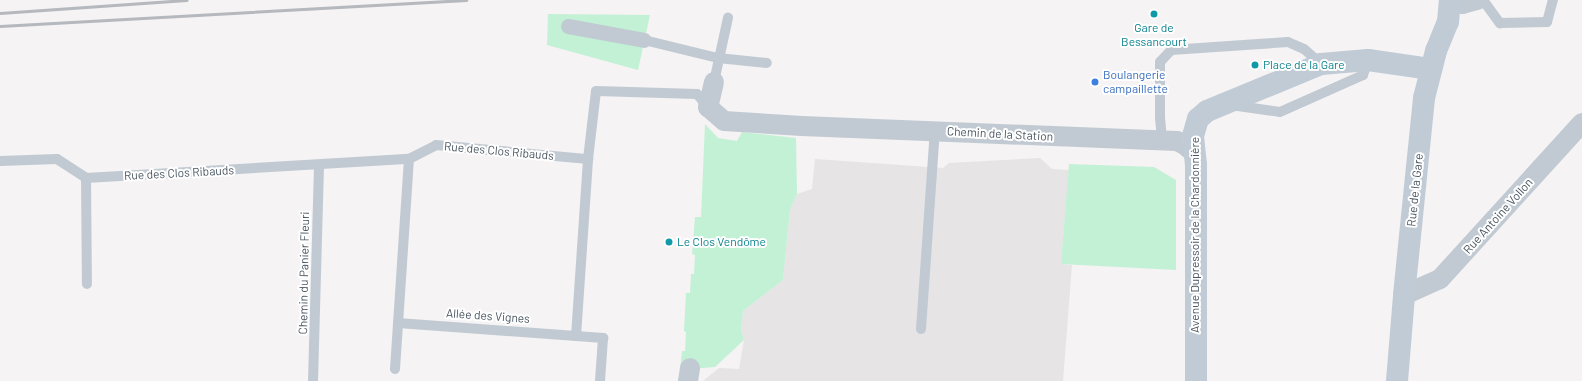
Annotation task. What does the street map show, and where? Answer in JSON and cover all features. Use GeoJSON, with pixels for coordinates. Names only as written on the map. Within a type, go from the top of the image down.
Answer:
{"type":"FeatureCollection","features":[{"type":"Feature","properties":{"kind":"main road","name":"Rue de la Gare"},"geometry":{"type":"LineString","coordinates":[[1397,381],[1424,98],[1431,69],[1448,22],[1450,1]]}},
{"type":"Feature","properties":{"kind":"main road","name":"Avenue Dupressoir de la Chardonnière"},"geometry":{"type":"LineString","coordinates":[[1196,381],[1196,165],[1193,136],[1198,119],[1207,111],[1321,64],[1368,60],[1387,61],[1431,69]]}},
{"type":"Feature","properties":{"kind":"street"},"geometry":{"type":"LineString","coordinates":[[1450,1],[1462,4],[1477,0]]}},
{"type":"Feature","properties":{"kind":"street"},"geometry":{"type":"LineString","coordinates":[[568,26],[644,40]]}},
{"type":"Feature","properties":{"kind":"street"},"geometry":{"type":"LineString","coordinates":[[708,107],[714,82]]}},
{"type":"Feature","properties":{"kind":"street","name":"Chemin de la Station"},"geometry":{"type":"LineString","coordinates":[[708,107],[725,128],[802,126],[1124,140],[1162,140],[1177,141],[1185,145],[1194,153]]}},
{"type":"Feature","properties":{"kind":"street","name":"Rue Antoine Vollon"},"geometry":{"type":"LineString","coordinates":[[1404,295],[1440,279],[1582,124]]}},
{"type":"Feature","properties":{"kind":"lane"},"geometry":{"type":"LineString","coordinates":[[1483,0],[1500,23],[1547,22],[1553,0]]}},
{"type":"Feature","properties":{"kind":"lane"},"geometry":{"type":"LineString","coordinates":[[714,82],[718,58],[728,18]]}},
{"type":"Feature","properties":{"kind":"lane"},"geometry":{"type":"LineString","coordinates":[[644,40],[718,58],[767,63]]}},
{"type":"Feature","properties":{"kind":"lane"},"geometry":{"type":"LineString","coordinates":[[1162,140],[1160,119],[1160,62],[1171,50],[1288,42],[1304,49],[1321,64]]}},
{"type":"Feature","properties":{"kind":"lane"},"geometry":{"type":"LineString","coordinates":[[1230,101],[1238,106],[1280,112],[1363,75],[1368,60]]}},
{"type":"Feature","properties":{"kind":"lane"},"geometry":{"type":"LineString","coordinates":[[576,336],[588,159],[596,91],[697,94],[708,107]]}},
{"type":"Feature","properties":{"kind":"lane"},"geometry":{"type":"LineString","coordinates":[[922,328],[935,131]]}},
{"type":"Feature","properties":{"kind":"lane","name":"Rue des Clos Ribauds"},"geometry":{"type":"LineString","coordinates":[[86,178],[409,159],[436,145],[588,159]]}},
{"type":"Feature","properties":{"kind":"lane"},"geometry":{"type":"LineString","coordinates":[[0,161],[57,159],[86,178],[87,284]]}},
{"type":"Feature","properties":{"kind":"lane"},"geometry":{"type":"LineString","coordinates":[[395,369],[409,159]]}},
{"type":"Feature","properties":{"kind":"lane","name":"Chemin du Panier Fleuri"},"geometry":{"type":"LineString","coordinates":[[314,381],[320,165]]}},
{"type":"Feature","properties":{"kind":"lane","name":"Allée des Vignes"},"geometry":{"type":"LineString","coordinates":[[398,323],[603,338],[600,381]]}},
{"type":"Feature","properties":{"kind":"shaded area"},"geometry":{"type":"Polygon","coordinates":[[[1040,158],[1052,169],[1069,170],[1061,264],[1072,265],[1063,381],[703,381],[719,368],[739,369],[744,340],[741,330],[743,311],[783,280],[790,210],[797,194],[812,189],[815,159],[943,168],[949,163],[1040,158]]]}},
{"type":"Feature","properties":{"kind":"green space"},"geometry":{"type":"Polygon","coordinates":[[[548,14],[650,15],[638,70],[547,45],[548,14]]]}},
{"type":"Feature","properties":{"kind":"green space"},"geometry":{"type":"Polygon","coordinates":[[[705,124],[718,138],[737,141],[742,132],[796,138],[797,194],[790,210],[783,280],[743,311],[741,330],[744,340],[715,367],[680,370],[682,351],[685,351],[686,332],[684,331],[686,293],[690,293],[691,274],[694,274],[695,255],[692,254],[695,217],[701,217],[705,124]]]}},
{"type":"Feature","properties":{"kind":"green space"},"geometry":{"type":"Polygon","coordinates":[[[1069,164],[1154,167],[1176,180],[1176,270],[1061,264],[1069,164]]]}},
{"type":"Feature","properties":{"kind":"railway"},"geometry":{"type":"LineString","coordinates":[[0,13],[187,0]]}},
{"type":"Feature","properties":{"kind":"railway"},"geometry":{"type":"LineString","coordinates":[[0,26],[466,0]]}},
{"type":"Feature","properties":{"kind":"place","name":"Gare de Bessancourt"},"geometry":{"type":"Point","coordinates":[1154,14]}},
{"type":"Feature","properties":{"kind":"place","name":"Place de la Gare"},"geometry":{"type":"Point","coordinates":[1255,65]}},
{"type":"Feature","properties":{"kind":"place","name":"Boulangerie campaillette"},"geometry":{"type":"Point","coordinates":[1095,82]}},
{"type":"Feature","properties":{"kind":"place","name":"Le Clos Vendôme"},"geometry":{"type":"Point","coordinates":[669,242]}}]}
